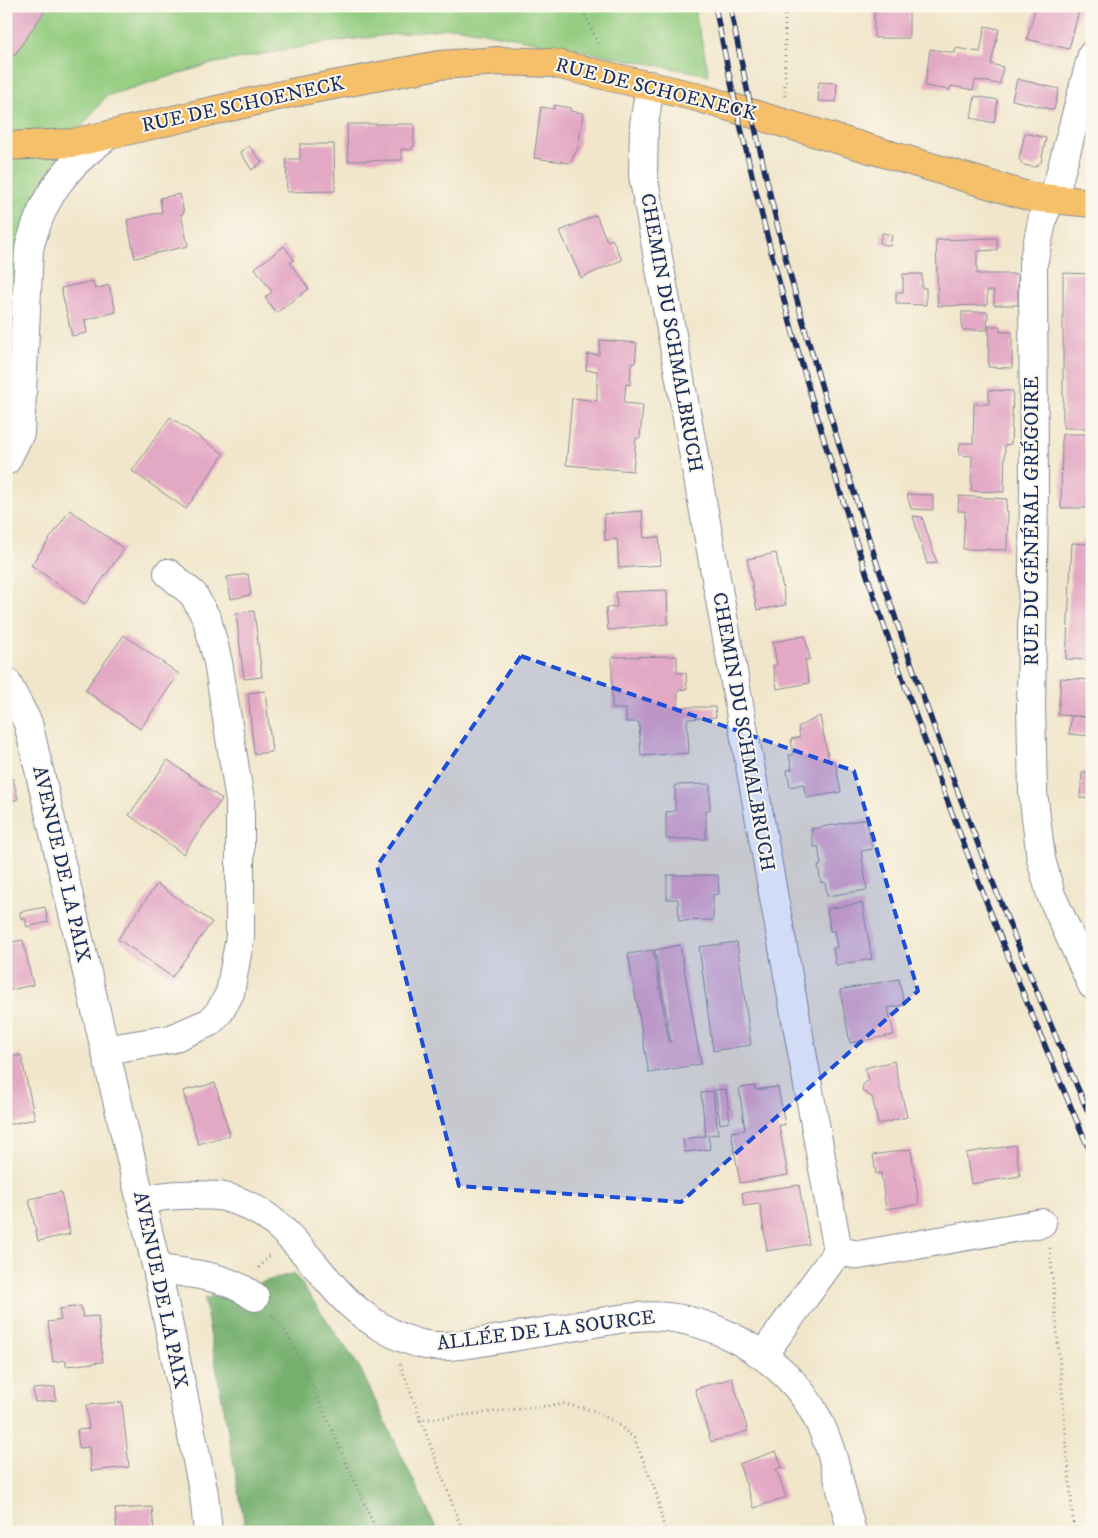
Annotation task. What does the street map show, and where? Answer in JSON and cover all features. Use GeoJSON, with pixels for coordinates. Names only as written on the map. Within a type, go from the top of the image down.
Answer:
{"type":"FeatureCollection","features":[{"type":"Feature","properties":{"kind":"main road","name":"RUE DE SCHOENECK"},"geometry":{"type":"LineString","coordinates":[[6,146],[73,143],[106,137],[292,93],[439,65],[499,61],[534,62],[552,63],[650,85],[1022,194],[1052,200],[1092,203]]}},
{"type":"Feature","properties":{"kind":"street","name":"RUE DU GÉNÉRAL GRÉGOIRE"},"geometry":{"type":"LineString","coordinates":[[1092,55],[1052,200],[1044,217],[1033,264],[1034,494],[1031,707],[1036,834],[1051,896],[1092,985]]}},
{"type":"Feature","properties":{"kind":"street","name":"CHEMIN DU SCHMALBRUCH"},"geometry":{"type":"LineString","coordinates":[[650,85],[644,125],[643,175],[838,1251]]}},
{"type":"Feature","properties":{"kind":"street"},"geometry":{"type":"LineString","coordinates":[[6,461],[20,432],[29,249],[36,220],[49,195],[67,170],[106,137]]}},
{"type":"Feature","properties":{"kind":"street"},"geometry":{"type":"LineString","coordinates":[[105,1050],[171,1039],[210,1022],[220,1011],[230,993],[240,937],[240,801],[218,662],[207,619],[193,594],[168,573]]}},
{"type":"Feature","properties":{"kind":"street","name":"AVENUE DE LA PAIX"},"geometry":{"type":"LineString","coordinates":[[6,681],[28,723],[142,1202],[204,1494],[208,1532]]}},
{"type":"Feature","properties":{"kind":"street","name":"ALLÉE DE LA SOURCE"},"geometry":{"type":"LineString","coordinates":[[142,1202],[158,1196],[223,1197],[266,1215],[289,1235],[339,1293],[360,1313],[386,1329],[426,1345],[450,1346],[638,1316],[667,1317],[704,1326],[762,1355],[794,1381],[816,1416],[828,1445],[852,1532]]}},
{"type":"Feature","properties":{"kind":"street"},"geometry":{"type":"LineString","coordinates":[[762,1355],[838,1251],[859,1255],[1042,1223]]}},
{"type":"Feature","properties":{"kind":"street"},"geometry":{"type":"LineString","coordinates":[[157,1269],[201,1274],[248,1292]]}},
{"type":"Feature","properties":{"kind":"path"},"geometry":{"type":"LineString","coordinates":[[581,6],[601,49],[594,73]]}},
{"type":"Feature","properties":{"kind":"path"},"geometry":{"type":"LineString","coordinates":[[784,124],[785,6]]}},
{"type":"Feature","properties":{"kind":"path"},"geometry":{"type":"LineString","coordinates":[[1042,1223],[1050,1242],[1074,1532]]}},
{"type":"Feature","properties":{"kind":"path"},"geometry":{"type":"LineString","coordinates":[[289,1235],[248,1292],[285,1332],[300,1358],[377,1532]]}},
{"type":"Feature","properties":{"kind":"path"},"geometry":{"type":"LineString","coordinates":[[397,1357],[463,1532]]}},
{"type":"Feature","properties":{"kind":"path"},"geometry":{"type":"LineString","coordinates":[[420,1420],[564,1404],[592,1410],[616,1422],[634,1438],[656,1492],[665,1532]]}},
{"type":"Feature","properties":{"kind":"highlighted area"},"geometry":{"type":"Polygon","coordinates":[[[521,656],[854,771],[918,991],[681,1202],[459,1186],[377,866],[521,656]]]}},
{"type":"Feature","properties":{"kind":"green space"},"geometry":{"type":"Polygon","coordinates":[[[6,6],[694,6],[709,75],[456,27],[323,43],[210,64],[106,96],[71,141],[13,304],[6,386],[6,6]]]}},
{"type":"Feature","properties":{"kind":"green space"},"geometry":{"type":"Polygon","coordinates":[[[294,1273],[360,1368],[438,1532],[246,1532],[204,1299],[294,1273]]]}},
{"type":"Feature","properties":{"kind":"building"},"geometry":{"type":"Polygon","coordinates":[[[6,6],[48,6],[14,56],[6,51],[6,6]]]}},
{"type":"Feature","properties":{"kind":"building"},"geometry":{"type":"Polygon","coordinates":[[[874,6],[909,6],[909,38],[874,38],[874,6]]]}},
{"type":"Feature","properties":{"kind":"building"},"geometry":{"type":"Polygon","coordinates":[[[1036,6],[1080,6],[1069,49],[1027,39],[1036,6]]]}},
{"type":"Feature","properties":{"kind":"building"},"geometry":{"type":"Polygon","coordinates":[[[985,26],[999,29],[991,64],[1003,67],[1000,84],[975,80],[973,90],[951,86],[950,90],[925,86],[930,49],[955,53],[956,48],[980,52],[985,26]]]}},
{"type":"Feature","properties":{"kind":"building"},"geometry":{"type":"Polygon","coordinates":[[[1017,79],[1059,89],[1054,110],[1012,100],[1017,79]]]}},
{"type":"Feature","properties":{"kind":"building"},"geometry":{"type":"Polygon","coordinates":[[[819,82],[837,83],[836,102],[818,101],[819,82]]]}},
{"type":"Feature","properties":{"kind":"building"},"geometry":{"type":"Polygon","coordinates":[[[975,96],[998,100],[994,123],[971,118],[975,96]]]}},
{"type":"Feature","properties":{"kind":"building"},"geometry":{"type":"Polygon","coordinates":[[[554,105],[571,108],[570,111],[583,113],[578,148],[570,163],[534,158],[541,107],[554,109],[554,105]]]}},
{"type":"Feature","properties":{"kind":"building"},"geometry":{"type":"Polygon","coordinates":[[[347,124],[414,124],[414,145],[411,150],[401,149],[402,160],[348,161],[347,124]]]}},
{"type":"Feature","properties":{"kind":"building"},"geometry":{"type":"Polygon","coordinates":[[[1025,133],[1046,138],[1041,162],[1035,167],[1023,165],[1019,159],[1025,133]]]}},
{"type":"Feature","properties":{"kind":"building"},"geometry":{"type":"Polygon","coordinates":[[[300,144],[334,144],[335,191],[287,192],[286,159],[300,159],[300,144]]]}},
{"type":"Feature","properties":{"kind":"building"},"geometry":{"type":"Polygon","coordinates":[[[249,146],[262,162],[252,170],[240,152],[249,146]]]}},
{"type":"Feature","properties":{"kind":"building"},"geometry":{"type":"Polygon","coordinates":[[[180,194],[184,213],[181,214],[188,246],[135,258],[127,220],[162,212],[160,198],[180,194]]]}},
{"type":"Feature","properties":{"kind":"building"},"geometry":{"type":"Polygon","coordinates":[[[596,215],[607,241],[612,239],[622,260],[581,278],[560,231],[596,215]]]}},
{"type":"Feature","properties":{"kind":"building"},"geometry":{"type":"Polygon","coordinates":[[[882,233],[892,235],[890,246],[880,243],[882,233]]]}},
{"type":"Feature","properties":{"kind":"building"},"geometry":{"type":"Polygon","coordinates":[[[997,238],[997,250],[977,251],[977,274],[1018,274],[1018,305],[994,305],[994,291],[987,291],[987,305],[938,306],[936,240],[997,238]]]}},
{"type":"Feature","properties":{"kind":"building"},"geometry":{"type":"Polygon","coordinates":[[[284,246],[294,260],[290,263],[309,289],[276,313],[265,297],[272,292],[255,268],[284,246]]]}},
{"type":"Feature","properties":{"kind":"building"},"geometry":{"type":"Polygon","coordinates":[[[1063,273],[1092,274],[1092,428],[1063,428],[1063,273]]]}},
{"type":"Feature","properties":{"kind":"building"},"geometry":{"type":"Polygon","coordinates":[[[903,274],[922,274],[922,288],[926,288],[926,305],[896,304],[896,292],[903,292],[903,274]]]}},
{"type":"Feature","properties":{"kind":"building"},"geometry":{"type":"Polygon","coordinates":[[[93,281],[95,289],[109,285],[116,312],[85,320],[87,333],[72,336],[61,288],[93,281]]]}},
{"type":"Feature","properties":{"kind":"building"},"geometry":{"type":"Polygon","coordinates":[[[962,312],[988,312],[987,330],[962,330],[962,312]]]}},
{"type":"Feature","properties":{"kind":"building"},"geometry":{"type":"Polygon","coordinates":[[[989,326],[1000,326],[1000,332],[1012,332],[1012,368],[988,367],[989,326]]]}},
{"type":"Feature","properties":{"kind":"building"},"geometry":{"type":"Polygon","coordinates":[[[600,340],[637,343],[635,363],[631,363],[630,385],[626,384],[624,403],[643,405],[640,438],[636,438],[633,471],[566,465],[572,398],[597,401],[597,371],[586,370],[588,354],[599,355],[600,340]]]}},
{"type":"Feature","properties":{"kind":"building"},"geometry":{"type":"Polygon","coordinates":[[[989,390],[1013,391],[1011,444],[1005,445],[1004,492],[971,491],[972,456],[959,455],[960,443],[973,443],[974,404],[989,404],[989,390]]]}},
{"type":"Feature","properties":{"kind":"building"},"geometry":{"type":"Polygon","coordinates":[[[170,417],[224,454],[186,509],[132,471],[170,417]]]}},
{"type":"Feature","properties":{"kind":"building"},"geometry":{"type":"Polygon","coordinates":[[[1062,434],[1092,434],[1092,508],[1061,508],[1062,434]]]}},
{"type":"Feature","properties":{"kind":"building"},"geometry":{"type":"Polygon","coordinates":[[[907,494],[933,495],[933,510],[911,509],[907,494]]]}},
{"type":"Feature","properties":{"kind":"building"},"geometry":{"type":"Polygon","coordinates":[[[959,496],[1007,499],[1007,550],[963,549],[965,511],[958,511],[959,496]]]}},
{"type":"Feature","properties":{"kind":"building"},"geometry":{"type":"Polygon","coordinates":[[[70,510],[124,549],[85,604],[31,565],[70,510]]]}},
{"type":"Feature","properties":{"kind":"building"},"geometry":{"type":"Polygon","coordinates":[[[642,511],[644,538],[659,537],[661,565],[619,568],[617,539],[605,540],[604,514],[642,511]]]}},
{"type":"Feature","properties":{"kind":"building"},"geometry":{"type":"Polygon","coordinates":[[[913,516],[922,517],[937,563],[927,564],[913,516]]]}},
{"type":"Feature","properties":{"kind":"building"},"geometry":{"type":"Polygon","coordinates":[[[1087,532],[1092,532],[1092,660],[1066,659],[1072,543],[1087,544],[1087,532]]]}},
{"type":"Feature","properties":{"kind":"building"},"geometry":{"type":"Polygon","coordinates":[[[776,553],[786,605],[757,610],[747,559],[776,553]]]}},
{"type":"Feature","properties":{"kind":"building"},"geometry":{"type":"Polygon","coordinates":[[[248,574],[251,595],[231,599],[227,577],[248,574]]]}},
{"type":"Feature","properties":{"kind":"building"},"geometry":{"type":"Polygon","coordinates":[[[667,590],[668,624],[608,630],[606,608],[617,607],[616,592],[667,590]]]}},
{"type":"Feature","properties":{"kind":"building"},"geometry":{"type":"Polygon","coordinates":[[[254,611],[262,677],[244,679],[236,613],[254,611]]]}},
{"type":"Feature","properties":{"kind":"building"},"geometry":{"type":"Polygon","coordinates":[[[124,635],[179,674],[140,729],[85,690],[124,635]]]}},
{"type":"Feature","properties":{"kind":"building"},"geometry":{"type":"Polygon","coordinates":[[[805,636],[810,659],[805,660],[809,683],[777,689],[773,665],[777,665],[773,642],[805,636]]]}},
{"type":"Feature","properties":{"kind":"building"},"geometry":{"type":"Polygon","coordinates":[[[677,656],[677,673],[686,673],[687,689],[678,690],[678,707],[715,707],[716,717],[687,719],[689,753],[641,756],[639,722],[626,722],[626,709],[612,709],[612,657],[677,656]]]}},
{"type":"Feature","properties":{"kind":"building"},"geometry":{"type":"Polygon","coordinates":[[[1061,678],[1092,680],[1092,717],[1058,715],[1061,678]]]}},
{"type":"Feature","properties":{"kind":"building"},"geometry":{"type":"Polygon","coordinates":[[[265,691],[272,752],[254,754],[248,693],[265,691]]]}},
{"type":"Feature","properties":{"kind":"building"},"geometry":{"type":"Polygon","coordinates":[[[820,716],[829,762],[835,761],[841,792],[806,798],[803,784],[790,787],[787,770],[792,769],[789,755],[793,755],[791,739],[800,737],[798,727],[820,716]]]}},
{"type":"Feature","properties":{"kind":"building"},"geometry":{"type":"Polygon","coordinates":[[[1071,716],[1092,718],[1092,736],[1069,734],[1071,716]]]}},
{"type":"Feature","properties":{"kind":"building"},"geometry":{"type":"Polygon","coordinates":[[[168,760],[222,799],[183,854],[129,815],[168,760]]]}},
{"type":"Feature","properties":{"kind":"building"},"geometry":{"type":"Polygon","coordinates":[[[1082,772],[1092,772],[1092,799],[1080,798],[1082,772]]]}},
{"type":"Feature","properties":{"kind":"building"},"geometry":{"type":"Polygon","coordinates":[[[13,779],[18,799],[6,803],[6,781],[13,779]]]}},
{"type":"Feature","properties":{"kind":"building"},"geometry":{"type":"Polygon","coordinates":[[[710,784],[710,810],[706,810],[706,839],[666,839],[666,812],[675,811],[675,785],[710,784]]]}},
{"type":"Feature","properties":{"kind":"building"},"geometry":{"type":"Polygon","coordinates":[[[866,819],[872,849],[861,851],[867,890],[827,896],[825,882],[821,883],[818,866],[821,865],[818,846],[814,847],[811,829],[866,819]]]}},
{"type":"Feature","properties":{"kind":"building"},"geometry":{"type":"Polygon","coordinates":[[[667,875],[718,875],[719,894],[713,895],[713,920],[679,921],[678,899],[667,899],[667,875]]]}},
{"type":"Feature","properties":{"kind":"building"},"geometry":{"type":"Polygon","coordinates":[[[157,884],[212,922],[172,977],[118,939],[157,884]]]}},
{"type":"Feature","properties":{"kind":"building"},"geometry":{"type":"Polygon","coordinates":[[[862,903],[872,959],[836,965],[833,948],[837,947],[834,931],[830,931],[827,909],[862,903]]]}},
{"type":"Feature","properties":{"kind":"building"},"geometry":{"type":"Polygon","coordinates":[[[45,907],[48,922],[27,927],[25,918],[21,919],[20,912],[45,907]]]}},
{"type":"Feature","properties":{"kind":"building"},"geometry":{"type":"Polygon","coordinates":[[[23,940],[33,985],[6,991],[6,943],[23,940]]]}},
{"type":"Feature","properties":{"kind":"building"},"geometry":{"type":"Polygon","coordinates":[[[737,942],[751,1045],[713,1051],[699,947],[737,942]]]}},
{"type":"Feature","properties":{"kind":"building"},"geometry":{"type":"Polygon","coordinates":[[[680,945],[701,1064],[649,1073],[628,954],[653,950],[669,1042],[671,1042],[655,950],[680,945]]]}},
{"type":"Feature","properties":{"kind":"building"},"geometry":{"type":"Polygon","coordinates":[[[899,979],[904,1005],[888,1008],[894,1035],[850,1043],[840,990],[899,979]]]}},
{"type":"Feature","properties":{"kind":"building"},"geometry":{"type":"Polygon","coordinates":[[[21,1055],[35,1119],[6,1125],[6,1058],[21,1055]]]}},
{"type":"Feature","properties":{"kind":"building"},"geometry":{"type":"Polygon","coordinates":[[[894,1061],[907,1117],[878,1124],[872,1097],[862,1091],[863,1085],[868,1081],[865,1068],[894,1061]]]}},
{"type":"Feature","properties":{"kind":"building"},"geometry":{"type":"Polygon","coordinates":[[[215,1083],[230,1135],[198,1144],[183,1091],[215,1083]]]}},
{"type":"Feature","properties":{"kind":"building"},"geometry":{"type":"Polygon","coordinates":[[[755,1086],[755,1090],[778,1087],[785,1125],[779,1125],[788,1175],[740,1183],[731,1132],[745,1130],[739,1088],[755,1086]]]}},
{"type":"Feature","properties":{"kind":"building"},"geometry":{"type":"Polygon","coordinates":[[[726,1089],[730,1122],[720,1124],[715,1090],[726,1089]]]}},
{"type":"Feature","properties":{"kind":"building"},"geometry":{"type":"Polygon","coordinates":[[[713,1091],[718,1134],[708,1135],[710,1149],[685,1152],[683,1139],[706,1136],[701,1093],[713,1091]]]}},
{"type":"Feature","properties":{"kind":"building"},"geometry":{"type":"Polygon","coordinates":[[[1015,1145],[1020,1176],[971,1184],[966,1153],[1015,1145]]]}},
{"type":"Feature","properties":{"kind":"building"},"geometry":{"type":"Polygon","coordinates":[[[911,1149],[919,1204],[886,1209],[881,1173],[876,1174],[873,1155],[911,1149]]]}},
{"type":"Feature","properties":{"kind":"building"},"geometry":{"type":"Polygon","coordinates":[[[799,1185],[809,1244],[767,1251],[760,1204],[744,1206],[742,1193],[799,1185]]]}},
{"type":"Feature","properties":{"kind":"building"},"geometry":{"type":"Polygon","coordinates":[[[61,1192],[70,1234],[38,1241],[29,1199],[61,1192]]]}},
{"type":"Feature","properties":{"kind":"building"},"geometry":{"type":"Polygon","coordinates":[[[81,1306],[83,1317],[98,1316],[103,1362],[66,1366],[66,1360],[53,1362],[48,1322],[61,1320],[59,1309],[81,1306]]]}},
{"type":"Feature","properties":{"kind":"building"},"geometry":{"type":"Polygon","coordinates":[[[732,1378],[748,1431],[711,1442],[695,1389],[732,1378]]]}},
{"type":"Feature","properties":{"kind":"building"},"geometry":{"type":"Polygon","coordinates":[[[55,1387],[56,1400],[35,1402],[33,1389],[55,1387]]]}},
{"type":"Feature","properties":{"kind":"building"},"geometry":{"type":"Polygon","coordinates":[[[122,1402],[129,1467],[91,1471],[89,1447],[79,1448],[77,1430],[89,1429],[86,1405],[122,1402]]]}},
{"type":"Feature","properties":{"kind":"building"},"geometry":{"type":"Polygon","coordinates":[[[776,1451],[782,1467],[776,1469],[786,1497],[754,1508],[739,1464],[776,1451]]]}},
{"type":"Feature","properties":{"kind":"building"},"geometry":{"type":"Polygon","coordinates":[[[152,1507],[154,1532],[117,1532],[115,1509],[152,1507]]]}},
{"type":"Feature","properties":{"kind":"railway"},"geometry":{"type":"LineString","coordinates":[[715,6],[747,154],[784,301],[826,447],[872,591],[976,876],[1092,1156]]}},
{"type":"Feature","properties":{"kind":"railway"},"geometry":{"type":"LineString","coordinates":[[730,6],[758,139],[789,271],[819,380],[852,487],[925,702],[964,808],[1005,913],[1092,1121]]}}]}
